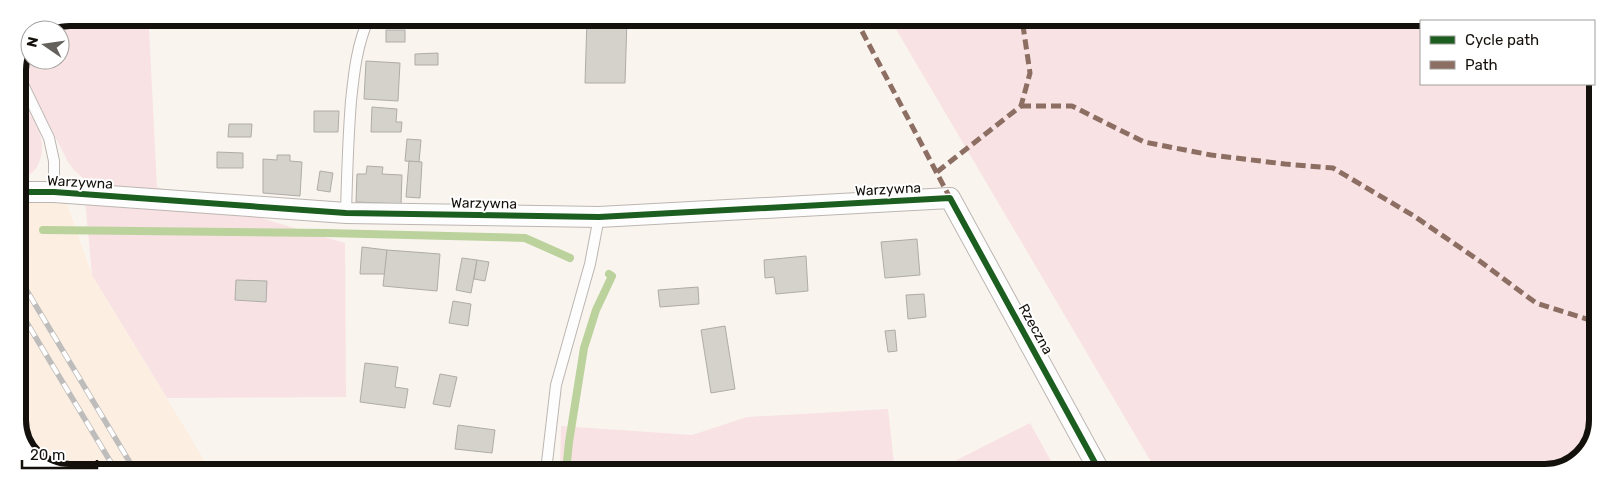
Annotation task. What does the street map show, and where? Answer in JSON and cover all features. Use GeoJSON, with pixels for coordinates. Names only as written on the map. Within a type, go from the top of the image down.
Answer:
{"type":"FeatureCollection","features":[{"type":"Feature","properties":{"kind":"street","name":"Warzywna"},"geometry":{"type":"LineString","coordinates":[[26,192],[54,192],[346,213],[600,217],[950,198]]}},
{"type":"Feature","properties":{"kind":"street","name":"Rzeczna"},"geometry":{"type":"LineString","coordinates":[[950,198],[1096,464]]}},
{"type":"Feature","properties":{"kind":"lane"},"geometry":{"type":"LineString","coordinates":[[346,213],[348,140],[354,68],[365,26]]}},
{"type":"Feature","properties":{"kind":"lane"},"geometry":{"type":"LineString","coordinates":[[26,91],[49,138],[54,161],[54,192]]}},
{"type":"Feature","properties":{"kind":"lane"},"geometry":{"type":"LineString","coordinates":[[547,464],[556,385],[590,264],[600,217]]}},
{"type":"Feature","properties":{"kind":"shaded area"},"geometry":{"type":"Polygon","coordinates":[[[70,26],[197,26],[149,29],[157,187],[345,243],[346,397],[167,398],[92,275],[83,178],[68,162],[26,80],[26,70],[70,70],[70,26]]]}},
{"type":"Feature","properties":{"kind":"shaded area"},"geometry":{"type":"Polygon","coordinates":[[[894,26],[1420,26],[1420,85],[1589,85],[1589,420],[1585,437],[1572,455],[1559,461],[1545,464],[1152,464],[894,26]]]}},
{"type":"Feature","properties":{"kind":"shaded area"},"geometry":{"type":"Polygon","coordinates":[[[26,103],[38,126],[42,147],[37,167],[26,176],[26,103]]]}},
{"type":"Feature","properties":{"kind":"shaded area"},"geometry":{"type":"Polygon","coordinates":[[[26,193],[33,202],[66,201],[92,275],[207,464],[70,464],[51,459],[35,447],[26,423],[26,193]]]}},
{"type":"Feature","properties":{"kind":"shaded area"},"geometry":{"type":"Polygon","coordinates":[[[888,409],[894,464],[560,464],[561,426],[692,435],[747,417],[888,409]]]}},
{"type":"Feature","properties":{"kind":"shaded area"},"geometry":{"type":"Polygon","coordinates":[[[1030,423],[1053,464],[949,464],[1030,423]]]}},
{"type":"Feature","properties":{"kind":"building"},"geometry":{"type":"Polygon","coordinates":[[[587,26],[627,26],[625,83],[585,83],[587,26]]]}},
{"type":"Feature","properties":{"kind":"building"},"geometry":{"type":"Polygon","coordinates":[[[386,30],[405,30],[405,42],[386,42],[386,30]]]}},
{"type":"Feature","properties":{"kind":"building"},"geometry":{"type":"Polygon","coordinates":[[[438,53],[438,65],[415,65],[415,54],[438,53]]]}},
{"type":"Feature","properties":{"kind":"building"},"geometry":{"type":"Polygon","coordinates":[[[366,61],[400,63],[398,101],[364,99],[366,61]]]}},
{"type":"Feature","properties":{"kind":"building"},"geometry":{"type":"Polygon","coordinates":[[[372,107],[397,109],[396,122],[402,122],[401,132],[371,132],[372,107]]]}},
{"type":"Feature","properties":{"kind":"building"},"geometry":{"type":"Polygon","coordinates":[[[314,111],[339,111],[338,132],[314,132],[314,111]]]}},
{"type":"Feature","properties":{"kind":"building"},"geometry":{"type":"Polygon","coordinates":[[[229,124],[252,124],[251,137],[228,137],[229,124]]]}},
{"type":"Feature","properties":{"kind":"building"},"geometry":{"type":"Polygon","coordinates":[[[407,139],[421,140],[419,162],[405,161],[407,139]]]}},
{"type":"Feature","properties":{"kind":"building"},"geometry":{"type":"Polygon","coordinates":[[[217,152],[243,153],[243,168],[217,168],[217,152]]]}},
{"type":"Feature","properties":{"kind":"building"},"geometry":{"type":"Polygon","coordinates":[[[277,155],[290,155],[290,161],[302,162],[300,196],[263,193],[263,159],[277,160],[277,155]]]}},
{"type":"Feature","properties":{"kind":"building"},"geometry":{"type":"Polygon","coordinates":[[[409,161],[422,162],[420,198],[406,197],[409,161]]]}},
{"type":"Feature","properties":{"kind":"building"},"geometry":{"type":"Polygon","coordinates":[[[367,166],[383,167],[382,174],[402,175],[401,204],[356,202],[357,174],[366,174],[367,166]]]}},
{"type":"Feature","properties":{"kind":"building"},"geometry":{"type":"Polygon","coordinates":[[[320,171],[333,173],[330,192],[317,190],[320,171]]]}},
{"type":"Feature","properties":{"kind":"building"},"geometry":{"type":"Polygon","coordinates":[[[917,239],[920,275],[885,278],[881,242],[917,239]]]}},
{"type":"Feature","properties":{"kind":"building"},"geometry":{"type":"Polygon","coordinates":[[[362,247],[387,250],[385,274],[360,274],[362,247]]]}},
{"type":"Feature","properties":{"kind":"building"},"geometry":{"type":"Polygon","coordinates":[[[387,250],[440,254],[437,291],[383,286],[387,250]]]}},
{"type":"Feature","properties":{"kind":"building"},"geometry":{"type":"Polygon","coordinates":[[[806,256],[808,291],[776,294],[774,277],[765,278],[764,260],[806,256]]]}},
{"type":"Feature","properties":{"kind":"building"},"geometry":{"type":"Polygon","coordinates":[[[462,258],[477,260],[471,293],[456,290],[462,258]]]}},
{"type":"Feature","properties":{"kind":"building"},"geometry":{"type":"Polygon","coordinates":[[[477,260],[489,262],[485,281],[474,279],[477,260]]]}},
{"type":"Feature","properties":{"kind":"building"},"geometry":{"type":"Polygon","coordinates":[[[236,280],[267,281],[266,302],[235,300],[236,280]]]}},
{"type":"Feature","properties":{"kind":"building"},"geometry":{"type":"Polygon","coordinates":[[[698,287],[699,304],[660,307],[658,290],[698,287]]]}},
{"type":"Feature","properties":{"kind":"building"},"geometry":{"type":"Polygon","coordinates":[[[924,294],[926,317],[908,319],[906,295],[924,294]]]}},
{"type":"Feature","properties":{"kind":"building"},"geometry":{"type":"Polygon","coordinates":[[[453,301],[471,304],[468,326],[449,323],[453,301]]]}},
{"type":"Feature","properties":{"kind":"building"},"geometry":{"type":"Polygon","coordinates":[[[725,326],[735,389],[711,393],[701,330],[725,326]]]}},
{"type":"Feature","properties":{"kind":"building"},"geometry":{"type":"Polygon","coordinates":[[[895,330],[897,351],[888,352],[885,331],[895,330]]]}},
{"type":"Feature","properties":{"kind":"building"},"geometry":{"type":"Polygon","coordinates":[[[365,363],[398,367],[395,387],[408,389],[405,408],[360,402],[365,363]]]}},
{"type":"Feature","properties":{"kind":"building"},"geometry":{"type":"Polygon","coordinates":[[[440,374],[457,377],[450,407],[433,404],[440,374]]]}},
{"type":"Feature","properties":{"kind":"building"},"geometry":{"type":"Polygon","coordinates":[[[458,425],[495,430],[492,453],[455,449],[458,425]]]}},
{"type":"Feature","properties":{"kind":"waterway"},"geometry":{"type":"LineString","coordinates":[[43,230],[326,233],[525,238],[570,258]]}},
{"type":"Feature","properties":{"kind":"waterway"},"geometry":{"type":"LineString","coordinates":[[567,464],[584,348],[596,310],[612,276],[609,274]]}},
{"type":"Feature","properties":{"kind":"railway"},"geometry":{"type":"LineString","coordinates":[[26,289],[131,464]]}},
{"type":"Feature","properties":{"kind":"railway"},"geometry":{"type":"LineString","coordinates":[[26,321],[112,464]]}},
{"type":"Feature","properties":{"kind":"marked path"},"geometry":{"type":"LineString","coordinates":[[859,26],[950,198]]}},
{"type":"Feature","properties":{"kind":"marked path"},"geometry":{"type":"LineString","coordinates":[[937,172],[1021,106],[1030,73],[1023,26]]}},
{"type":"Feature","properties":{"kind":"marked path"},"geometry":{"type":"LineString","coordinates":[[1021,106],[1072,106],[1144,142],[1211,155],[1333,168],[1414,216],[1536,303],[1589,320]]}},
{"type":"Feature","properties":{"kind":"cycle path"},"geometry":{"type":"LineString","coordinates":[[26,192],[54,192],[346,213],[599,217],[950,198],[1096,464]]}}]}
